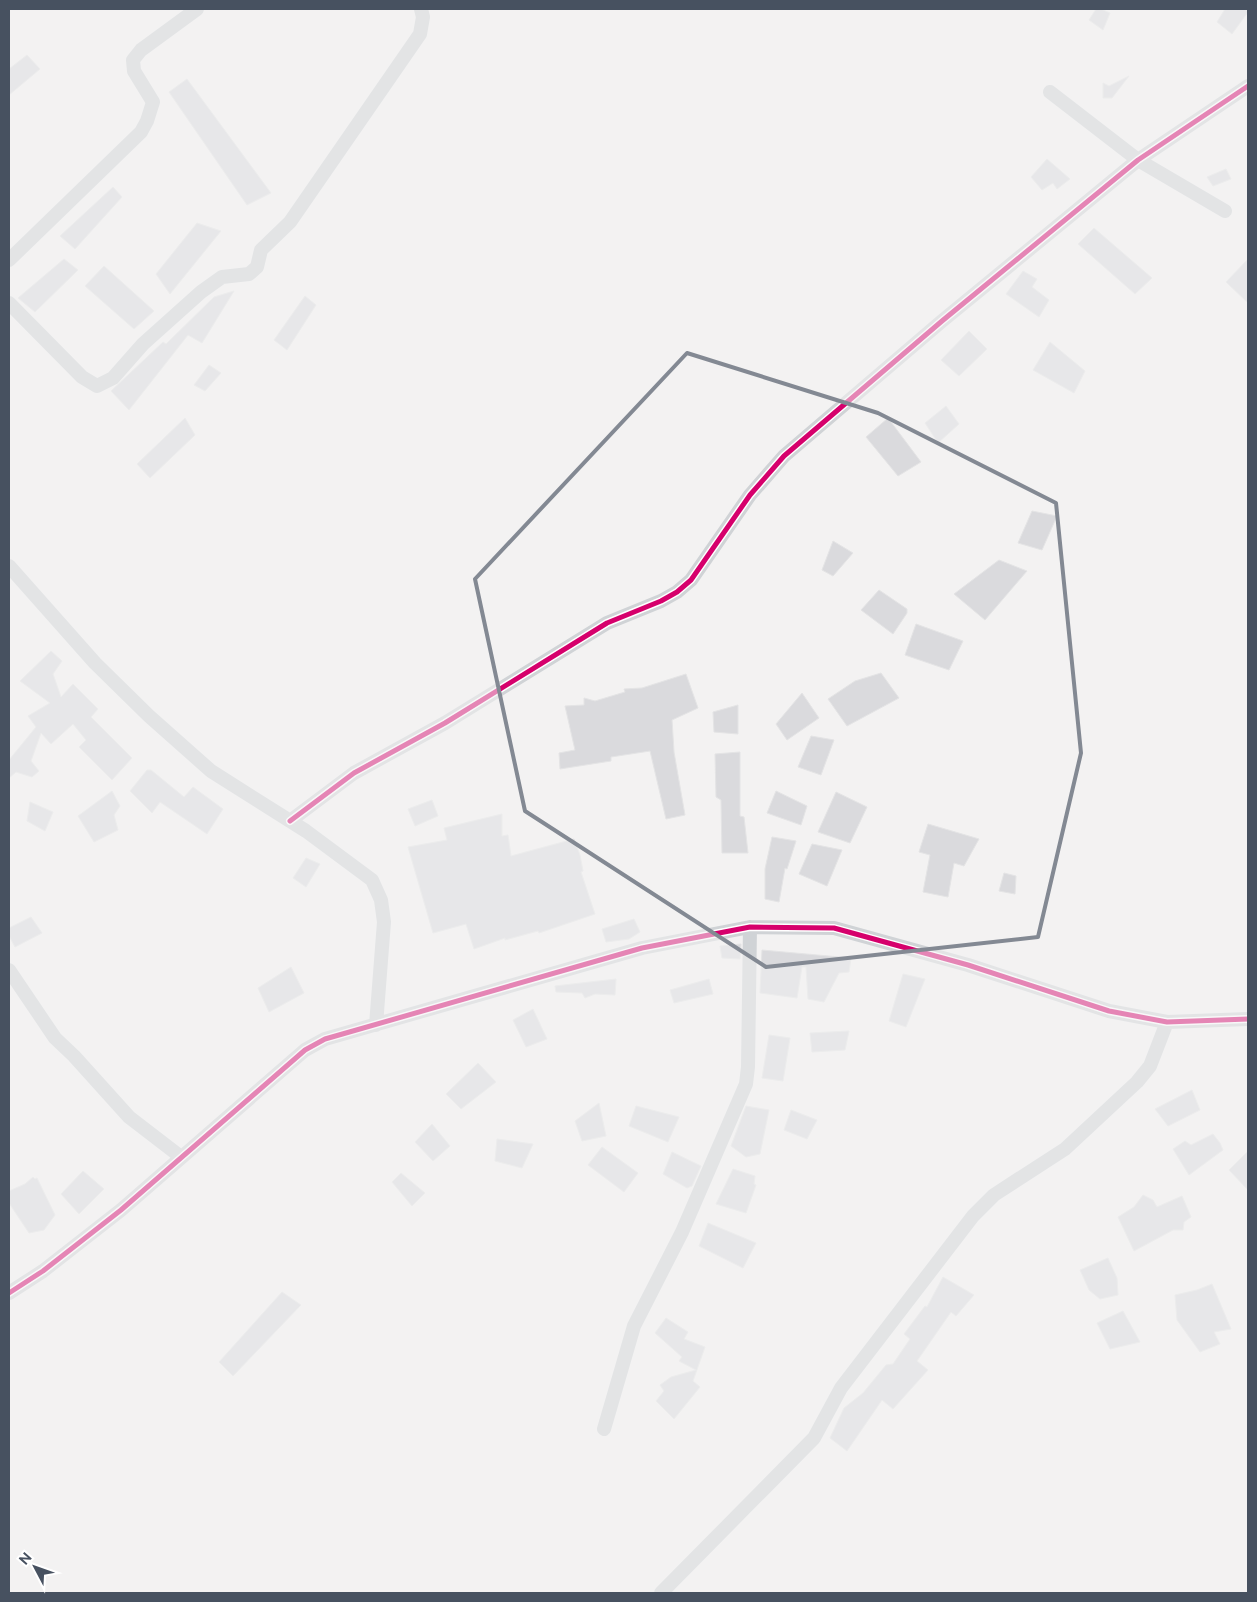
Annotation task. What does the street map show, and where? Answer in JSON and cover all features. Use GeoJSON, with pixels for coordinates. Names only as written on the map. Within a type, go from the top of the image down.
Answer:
{"type":"FeatureCollection","features":[{"type":"Feature","properties":{"kind":"street"},"geometry":{"type":"LineString","coordinates":[[9,260],[141,132],[153,102],[134,71],[133,60],[141,50],[197,9]]}},
{"type":"Feature","properties":{"kind":"street"},"geometry":{"type":"LineString","coordinates":[[9,303],[82,377],[96,386],[113,378],[143,344],[201,292],[222,277],[249,274],[258,267],[261,250],[290,222],[420,34],[423,17],[421,9]]}},
{"type":"Feature","properties":{"kind":"street"},"geometry":{"type":"LineString","coordinates":[[290,821],[354,773],[445,723],[607,623],[661,601],[677,592],[691,580],[750,495],[784,456],[942,320],[1138,160],[1248,86]]}},
{"type":"Feature","properties":{"kind":"street"},"geometry":{"type":"LineString","coordinates":[[1050,92],[1138,160],[1225,212]]}},
{"type":"Feature","properties":{"kind":"street"},"geometry":{"type":"LineString","coordinates":[[9,566],[95,663],[149,716],[212,772],[290,821],[372,880],[381,900],[384,922],[376,1025]]}},
{"type":"Feature","properties":{"kind":"street"},"geometry":{"type":"LineString","coordinates":[[604,1429],[634,1326],[682,1232],[746,1084],[748,1066],[750,927]]}},
{"type":"Feature","properties":{"kind":"street"},"geometry":{"type":"LineString","coordinates":[[9,1294],[43,1271],[121,1210],[304,1050],[325,1039],[642,948],[750,927],[834,928],[968,965],[1109,1011],[1167,1022],[1248,1019]]}},
{"type":"Feature","properties":{"kind":"street"},"geometry":{"type":"LineString","coordinates":[[9,970],[55,1038],[74,1056],[129,1117],[181,1157]]}},
{"type":"Feature","properties":{"kind":"street"},"geometry":{"type":"LineString","coordinates":[[661,1593],[814,1438],[841,1388],[973,1216],[994,1195],[1065,1149],[1137,1082],[1150,1066],[1167,1022]]}},
{"type":"Feature","properties":{"kind":"highlighted area"},"geometry":{"type":"Polygon","coordinates":[[[687,353],[878,413],[1056,503],[1081,753],[1038,937],[766,967],[525,811],[475,579],[687,353]]]}},
{"type":"Feature","properties":{"kind":"building"},"geometry":{"type":"Polygon","coordinates":[[[1096,9],[1110,13],[1103,30],[1089,20],[1096,9]]]}},
{"type":"Feature","properties":{"kind":"building"},"geometry":{"type":"Polygon","coordinates":[[[1225,9],[1248,9],[1248,12],[1232,34],[1217,22],[1225,9]]]}},
{"type":"Feature","properties":{"kind":"building"},"geometry":{"type":"Polygon","coordinates":[[[27,55],[40,69],[9,95],[9,69],[27,55]]]}},
{"type":"Feature","properties":{"kind":"building"},"geometry":{"type":"Polygon","coordinates":[[[1129,76],[1112,98],[1103,98],[1103,83],[1109,86],[1129,76]]]}},
{"type":"Feature","properties":{"kind":"building"},"geometry":{"type":"Polygon","coordinates":[[[187,79],[271,193],[247,205],[169,92],[187,79]]]}},
{"type":"Feature","properties":{"kind":"building"},"geometry":{"type":"Polygon","coordinates":[[[1047,159],[1070,179],[1057,189],[1053,183],[1042,190],[1031,177],[1047,159]]]}},
{"type":"Feature","properties":{"kind":"building"},"geometry":{"type":"Polygon","coordinates":[[[1226,169],[1231,179],[1213,186],[1207,177],[1226,169]]]}},
{"type":"Feature","properties":{"kind":"building"},"geometry":{"type":"Polygon","coordinates":[[[113,187],[122,197],[75,249],[60,236],[113,187]]]}},
{"type":"Feature","properties":{"kind":"building"},"geometry":{"type":"Polygon","coordinates":[[[197,223],[221,231],[170,294],[156,274],[197,223]]]}},
{"type":"Feature","properties":{"kind":"building"},"geometry":{"type":"Polygon","coordinates":[[[1094,228],[1152,278],[1135,294],[1078,244],[1094,228]]]}},
{"type":"Feature","properties":{"kind":"building"},"geometry":{"type":"Polygon","coordinates":[[[64,259],[78,270],[35,312],[18,298],[64,259]]]}},
{"type":"Feature","properties":{"kind":"building"},"geometry":{"type":"Polygon","coordinates":[[[1248,259],[1248,303],[1226,282],[1248,259]]]}},
{"type":"Feature","properties":{"kind":"building"},"geometry":{"type":"Polygon","coordinates":[[[104,266],[154,311],[134,329],[85,286],[104,266]]]}},
{"type":"Feature","properties":{"kind":"building"},"geometry":{"type":"Polygon","coordinates":[[[1023,271],[1037,279],[1032,287],[1049,300],[1039,317],[1006,294],[1023,271]]]}},
{"type":"Feature","properties":{"kind":"building"},"geometry":{"type":"Polygon","coordinates":[[[234,291],[202,343],[188,335],[129,410],[111,391],[163,342],[166,344],[214,297],[234,291]]]}},
{"type":"Feature","properties":{"kind":"building"},"geometry":{"type":"Polygon","coordinates":[[[305,296],[316,305],[287,350],[274,340],[305,296]]]}},
{"type":"Feature","properties":{"kind":"building"},"geometry":{"type":"Polygon","coordinates":[[[969,331],[987,349],[959,376],[941,360],[969,331]]]}},
{"type":"Feature","properties":{"kind":"building"},"geometry":{"type":"Polygon","coordinates":[[[1050,342],[1085,371],[1074,393],[1033,370],[1050,342]]]}},
{"type":"Feature","properties":{"kind":"building"},"geometry":{"type":"Polygon","coordinates":[[[209,365],[221,373],[205,391],[194,385],[209,365]]]}},
{"type":"Feature","properties":{"kind":"building"},"geometry":{"type":"Polygon","coordinates":[[[946,406],[959,424],[938,443],[925,423],[946,406]]]}},
{"type":"Feature","properties":{"kind":"building"},"geometry":{"type":"Polygon","coordinates":[[[185,418],[195,435],[150,478],[137,464],[185,418]]]}},
{"type":"Feature","properties":{"kind":"building"},"geometry":{"type":"Polygon","coordinates":[[[888,418],[921,462],[898,476],[866,437],[888,418]]]}},
{"type":"Feature","properties":{"kind":"building"},"geometry":{"type":"Polygon","coordinates":[[[1032,511],[1057,516],[1042,550],[1018,543],[1032,511]]]}},
{"type":"Feature","properties":{"kind":"building"},"geometry":{"type":"Polygon","coordinates":[[[833,541],[853,553],[833,576],[822,570],[833,541]]]}},
{"type":"Feature","properties":{"kind":"building"},"geometry":{"type":"Polygon","coordinates":[[[999,560],[1027,571],[985,620],[954,594],[999,560]]]}},
{"type":"Feature","properties":{"kind":"building"},"geometry":{"type":"Polygon","coordinates":[[[879,590],[907,609],[907,613],[893,634],[861,610],[879,590]]]}},
{"type":"Feature","properties":{"kind":"building"},"geometry":{"type":"Polygon","coordinates":[[[916,624],[963,641],[949,670],[905,655],[916,624]]]}},
{"type":"Feature","properties":{"kind":"building"},"geometry":{"type":"Polygon","coordinates":[[[51,651],[62,661],[53,674],[61,697],[73,684],[98,709],[91,717],[132,758],[112,780],[79,747],[86,740],[73,724],[51,744],[41,733],[31,761],[39,771],[32,777],[16,772],[9,778],[9,760],[36,727],[28,716],[50,703],[20,681],[51,651]]]}},
{"type":"Feature","properties":{"kind":"building"},"geometry":{"type":"Polygon","coordinates":[[[881,673],[899,698],[847,726],[828,699],[855,681],[881,673]]]}},
{"type":"Feature","properties":{"kind":"building"},"geometry":{"type":"Polygon","coordinates":[[[686,674],[698,708],[672,720],[674,752],[685,815],[666,819],[650,751],[611,757],[611,761],[560,769],[559,753],[575,750],[565,706],[584,705],[584,698],[595,701],[625,692],[624,689],[642,688],[686,674]]]}},
{"type":"Feature","properties":{"kind":"building"},"geometry":{"type":"Polygon","coordinates":[[[802,693],[819,718],[787,740],[776,724],[802,693]]]}},
{"type":"Feature","properties":{"kind":"building"},"geometry":{"type":"Polygon","coordinates":[[[738,705],[738,734],[714,732],[713,712],[738,705]]]}},
{"type":"Feature","properties":{"kind":"building"},"geometry":{"type":"Polygon","coordinates":[[[811,736],[834,740],[821,775],[798,767],[811,736]]]}},
{"type":"Feature","properties":{"kind":"building"},"geometry":{"type":"Polygon","coordinates":[[[740,752],[740,816],[744,817],[748,853],[722,853],[721,800],[716,797],[715,754],[740,752]]]}},
{"type":"Feature","properties":{"kind":"building"},"geometry":{"type":"Polygon","coordinates":[[[147,770],[151,770],[184,797],[193,787],[223,809],[207,834],[160,802],[152,813],[130,791],[147,770]]]}},
{"type":"Feature","properties":{"kind":"building"},"geometry":{"type":"Polygon","coordinates":[[[112,791],[120,806],[114,815],[118,830],[94,842],[78,816],[112,791]]]}},
{"type":"Feature","properties":{"kind":"building"},"geometry":{"type":"Polygon","coordinates":[[[776,791],[807,806],[801,825],[767,813],[776,791]]]}},
{"type":"Feature","properties":{"kind":"building"},"geometry":{"type":"Polygon","coordinates":[[[836,792],[867,807],[850,843],[818,832],[836,792]]]}},
{"type":"Feature","properties":{"kind":"building"},"geometry":{"type":"Polygon","coordinates":[[[432,800],[438,816],[415,826],[408,809],[432,800]]]}},
{"type":"Feature","properties":{"kind":"building"},"geometry":{"type":"Polygon","coordinates":[[[30,802],[53,812],[45,831],[27,821],[30,802]]]}},
{"type":"Feature","properties":{"kind":"building"},"geometry":{"type":"Polygon","coordinates":[[[502,814],[502,836],[508,835],[511,856],[574,839],[580,855],[583,871],[581,872],[595,914],[539,933],[538,931],[505,940],[505,938],[474,949],[466,924],[433,933],[408,847],[447,840],[444,828],[502,814]]]}},
{"type":"Feature","properties":{"kind":"building"},"geometry":{"type":"Polygon","coordinates":[[[928,824],[979,839],[964,866],[954,863],[948,897],[923,892],[930,855],[919,852],[928,824]]]}},
{"type":"Feature","properties":{"kind":"building"},"geometry":{"type":"Polygon","coordinates":[[[772,837],[796,841],[787,869],[785,868],[779,902],[765,899],[765,869],[772,837]]]}},
{"type":"Feature","properties":{"kind":"building"},"geometry":{"type":"Polygon","coordinates":[[[812,844],[842,850],[827,886],[799,874],[812,844]]]}},
{"type":"Feature","properties":{"kind":"building"},"geometry":{"type":"Polygon","coordinates":[[[306,858],[320,864],[306,887],[293,878],[306,858]]]}},
{"type":"Feature","properties":{"kind":"building"},"geometry":{"type":"Polygon","coordinates":[[[1004,873],[1016,876],[1015,894],[999,891],[1004,873]]]}},
{"type":"Feature","properties":{"kind":"building"},"geometry":{"type":"Polygon","coordinates":[[[31,917],[42,933],[15,947],[9,936],[9,928],[31,917]]]}},
{"type":"Feature","properties":{"kind":"building"},"geometry":{"type":"Polygon","coordinates":[[[634,919],[640,932],[629,939],[606,942],[602,929],[634,919]]]}},
{"type":"Feature","properties":{"kind":"building"},"geometry":{"type":"Polygon","coordinates":[[[741,944],[740,959],[722,958],[720,946],[741,944]]]}},
{"type":"Feature","properties":{"kind":"building"},"geometry":{"type":"Polygon","coordinates":[[[762,950],[851,958],[849,972],[839,973],[824,1002],[808,999],[806,967],[802,967],[797,998],[760,993],[762,950]]]}},
{"type":"Feature","properties":{"kind":"building"},"geometry":{"type":"Polygon","coordinates":[[[291,967],[304,993],[269,1012],[258,988],[291,967]]]}},
{"type":"Feature","properties":{"kind":"building"},"geometry":{"type":"Polygon","coordinates":[[[903,974],[925,979],[906,1027],[889,1021],[903,974]]]}},
{"type":"Feature","properties":{"kind":"building"},"geometry":{"type":"Polygon","coordinates":[[[616,979],[615,995],[595,994],[585,998],[582,993],[556,992],[555,986],[616,979]]]}},
{"type":"Feature","properties":{"kind":"building"},"geometry":{"type":"Polygon","coordinates":[[[709,979],[713,994],[674,1003],[670,990],[709,979]]]}},
{"type":"Feature","properties":{"kind":"building"},"geometry":{"type":"Polygon","coordinates":[[[533,1009],[547,1039],[526,1047],[513,1020],[533,1009]]]}},
{"type":"Feature","properties":{"kind":"building"},"geometry":{"type":"Polygon","coordinates":[[[849,1031],[845,1050],[812,1052],[810,1033],[849,1031]]]}},
{"type":"Feature","properties":{"kind":"building"},"geometry":{"type":"Polygon","coordinates":[[[769,1035],[790,1038],[783,1081],[762,1078],[769,1035]]]}},
{"type":"Feature","properties":{"kind":"building"},"geometry":{"type":"Polygon","coordinates":[[[478,1063],[496,1082],[461,1109],[446,1094],[478,1063]]]}},
{"type":"Feature","properties":{"kind":"building"},"geometry":{"type":"Polygon","coordinates":[[[1192,1090],[1200,1110],[1168,1126],[1155,1109],[1192,1090]]]}},
{"type":"Feature","properties":{"kind":"building"},"geometry":{"type":"Polygon","coordinates":[[[599,1103],[606,1136],[582,1141],[575,1121],[599,1103]]]}},
{"type":"Feature","properties":{"kind":"building"},"geometry":{"type":"Polygon","coordinates":[[[636,1106],[679,1117],[668,1142],[629,1126],[636,1106]]]}},
{"type":"Feature","properties":{"kind":"building"},"geometry":{"type":"Polygon","coordinates":[[[746,1106],[769,1110],[760,1154],[746,1157],[731,1146],[746,1106]]]}},
{"type":"Feature","properties":{"kind":"building"},"geometry":{"type":"Polygon","coordinates":[[[791,1110],[817,1120],[807,1139],[784,1130],[791,1110]]]}},
{"type":"Feature","properties":{"kind":"building"},"geometry":{"type":"Polygon","coordinates":[[[432,1124],[450,1146],[433,1161],[415,1142],[432,1124]]]}},
{"type":"Feature","properties":{"kind":"building"},"geometry":{"type":"Polygon","coordinates":[[[1213,1134],[1223,1150],[1189,1175],[1173,1149],[1185,1141],[1191,1145],[1213,1134]]]}},
{"type":"Feature","properties":{"kind":"building"},"geometry":{"type":"Polygon","coordinates":[[[497,1139],[533,1144],[522,1168],[495,1161],[497,1139]]]}},
{"type":"Feature","properties":{"kind":"building"},"geometry":{"type":"Polygon","coordinates":[[[602,1147],[638,1173],[624,1192],[588,1165],[602,1147]]]}},
{"type":"Feature","properties":{"kind":"building"},"geometry":{"type":"Polygon","coordinates":[[[1248,1151],[1248,1190],[1229,1170],[1248,1151]]]}},
{"type":"Feature","properties":{"kind":"building"},"geometry":{"type":"Polygon","coordinates":[[[672,1152],[701,1166],[692,1186],[687,1188],[663,1174],[672,1152]]]}},
{"type":"Feature","properties":{"kind":"building"},"geometry":{"type":"Polygon","coordinates":[[[733,1169],[755,1176],[754,1184],[756,1185],[746,1213],[716,1204],[733,1169]]]}},
{"type":"Feature","properties":{"kind":"building"},"geometry":{"type":"Polygon","coordinates":[[[83,1171],[104,1189],[79,1214],[61,1194],[83,1171]]]}},
{"type":"Feature","properties":{"kind":"building"},"geometry":{"type":"Polygon","coordinates":[[[401,1173],[425,1193],[412,1206],[392,1182],[401,1173]]]}},
{"type":"Feature","properties":{"kind":"building"},"geometry":{"type":"Polygon","coordinates":[[[33,1177],[37,1178],[55,1215],[44,1230],[29,1233],[9,1203],[9,1191],[25,1184],[33,1177]]]}},
{"type":"Feature","properties":{"kind":"building"},"geometry":{"type":"Polygon","coordinates":[[[1143,1195],[1153,1200],[1157,1207],[1182,1196],[1191,1217],[1184,1222],[1183,1230],[1173,1230],[1134,1251],[1118,1217],[1134,1207],[1143,1195]]]}},
{"type":"Feature","properties":{"kind":"building"},"geometry":{"type":"Polygon","coordinates":[[[708,1223],[756,1243],[743,1268],[699,1246],[708,1223]]]}},
{"type":"Feature","properties":{"kind":"building"},"geometry":{"type":"Polygon","coordinates":[[[1108,1258],[1117,1278],[1118,1295],[1100,1299],[1089,1290],[1080,1270],[1108,1258]]]}},
{"type":"Feature","properties":{"kind":"building"},"geometry":{"type":"Polygon","coordinates":[[[943,1277],[974,1295],[956,1316],[951,1312],[917,1361],[928,1370],[893,1409],[882,1400],[847,1451],[830,1438],[844,1408],[863,1393],[886,1365],[893,1364],[910,1339],[904,1334],[925,1306],[927,1307],[943,1277]]]}},
{"type":"Feature","properties":{"kind":"building"},"geometry":{"type":"Polygon","coordinates":[[[1212,1284],[1231,1329],[1214,1332],[1220,1344],[1200,1352],[1177,1320],[1175,1295],[1212,1284]]]}},
{"type":"Feature","properties":{"kind":"building"},"geometry":{"type":"Polygon","coordinates":[[[282,1292],[301,1305],[233,1376],[219,1362],[282,1292]]]}},
{"type":"Feature","properties":{"kind":"building"},"geometry":{"type":"Polygon","coordinates":[[[1123,1311],[1140,1342],[1110,1349],[1097,1323],[1123,1311]]]}},
{"type":"Feature","properties":{"kind":"building"},"geometry":{"type":"Polygon","coordinates":[[[666,1318],[688,1332],[684,1339],[705,1347],[693,1381],[700,1387],[674,1419],[656,1401],[664,1391],[660,1385],[671,1377],[696,1370],[679,1361],[682,1357],[655,1333],[666,1318]]]}},
{"type":"Feature","properties":{"kind":"cycle path"},"geometry":{"type":"LineString","coordinates":[[290,821],[354,773],[445,723],[607,623],[661,601],[677,592],[691,580],[750,495],[784,456],[942,321],[1138,160],[1248,86]]}},
{"type":"Feature","properties":{"kind":"cycle path"},"geometry":{"type":"LineString","coordinates":[[9,1293],[43,1271],[121,1210],[305,1050],[325,1039],[642,948],[750,927],[834,928],[968,965],[1109,1011],[1167,1022],[1248,1019]]}}]}
